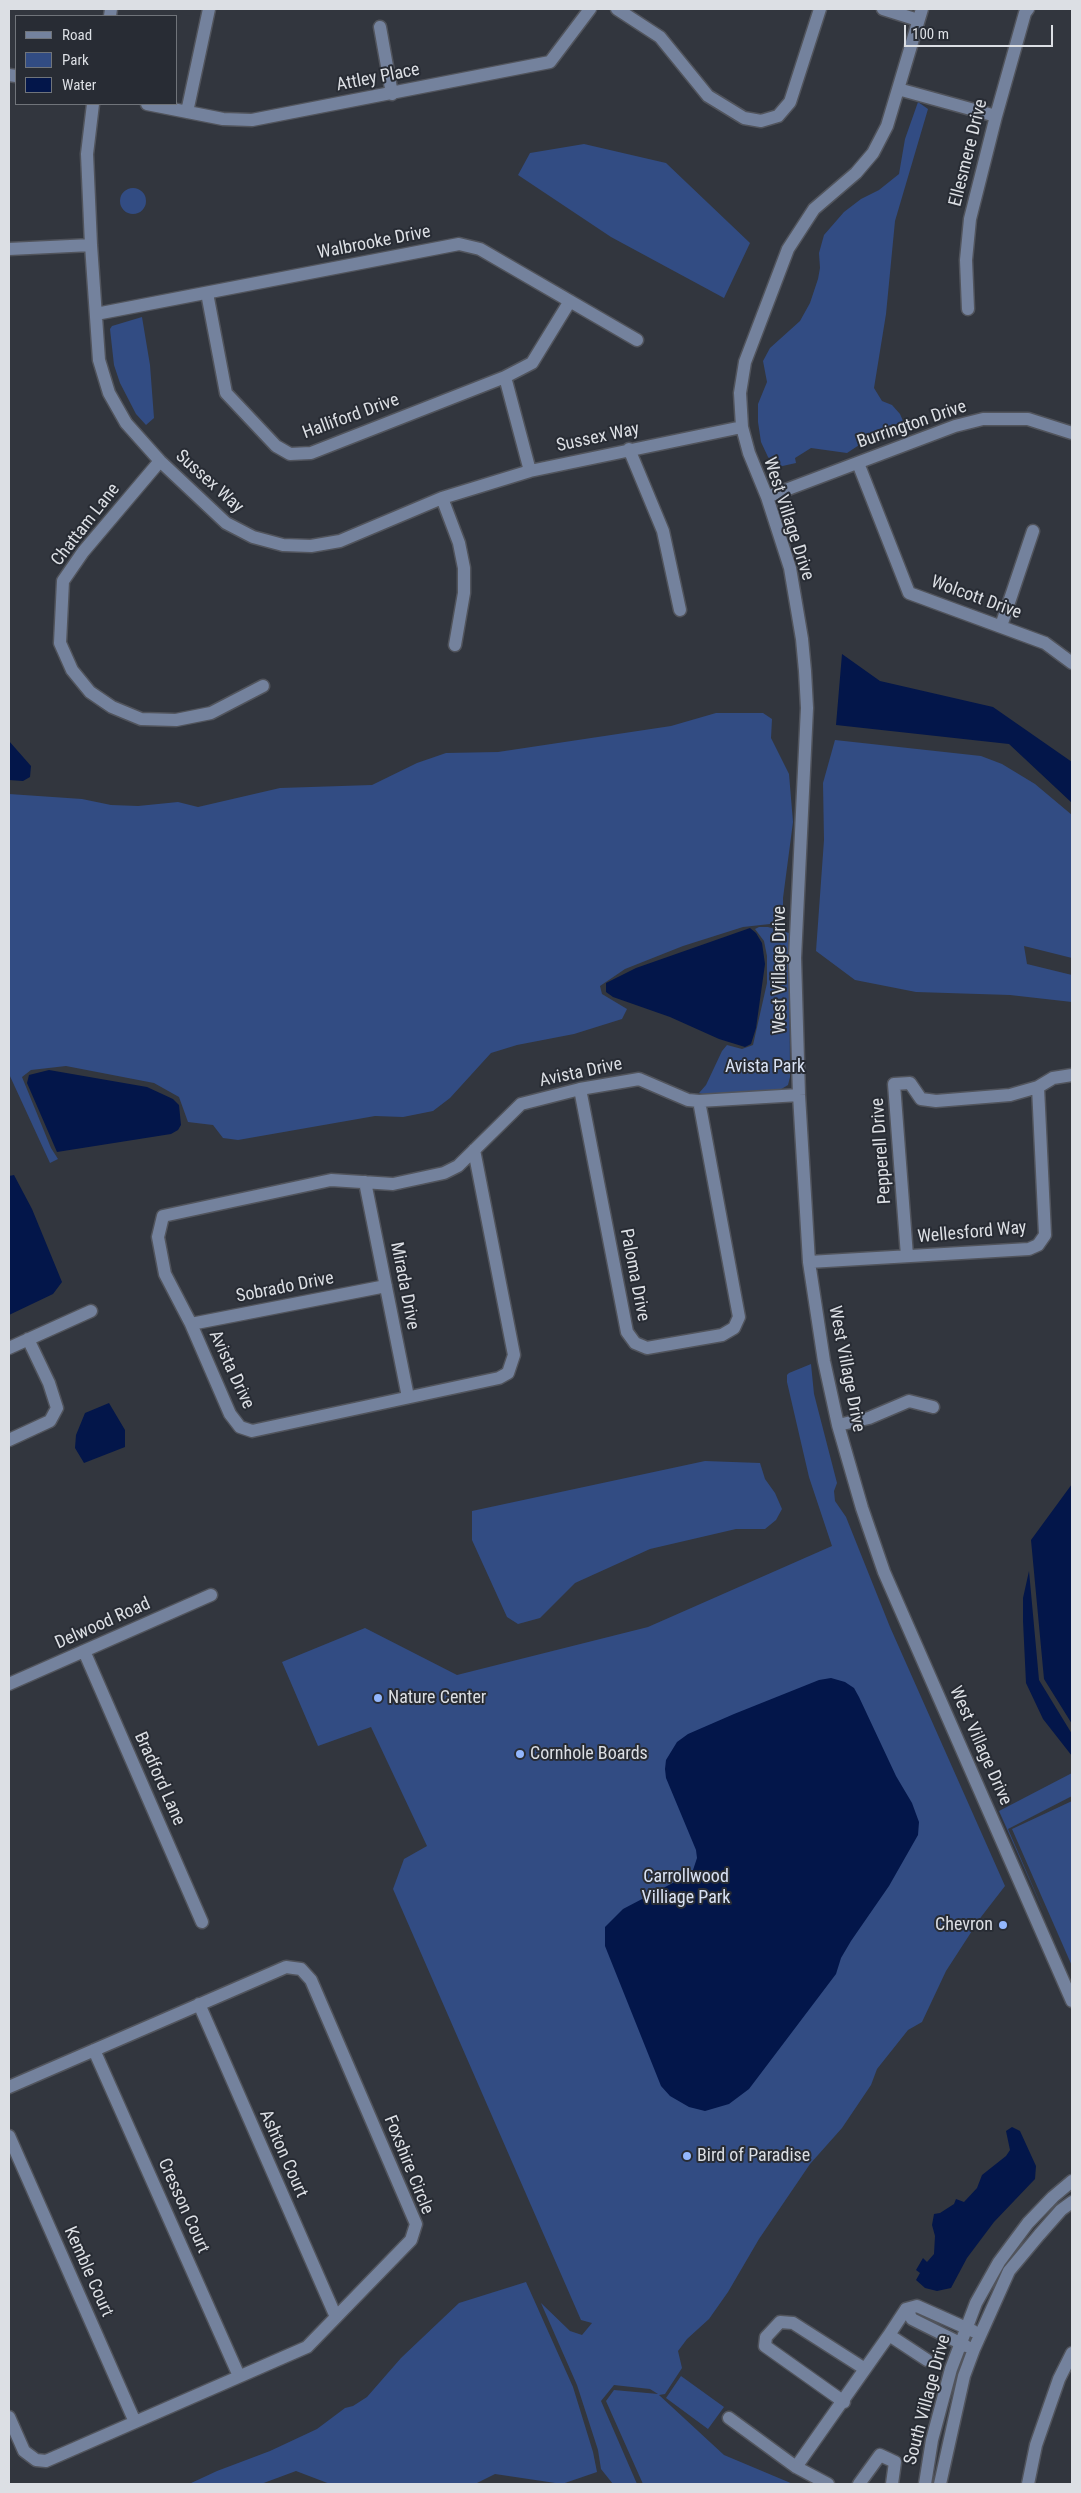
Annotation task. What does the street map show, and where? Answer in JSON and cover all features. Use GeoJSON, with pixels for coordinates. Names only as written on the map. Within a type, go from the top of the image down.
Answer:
{"type":"FeatureCollection","features":[{"type":"Feature","properties":{"kind":"street"},"geometry":{"type":"LineString","coordinates":[[187,112],[209,9]]}},
{"type":"Feature","properties":{"kind":"street","name":"Attley Place"},"geometry":{"type":"LineString","coordinates":[[152,105],[223,119],[252,120],[550,62],[590,9]]}},
{"type":"Feature","properties":{"kind":"street"},"geometry":{"type":"LineString","coordinates":[[617,9],[660,37],[708,96],[744,118],[761,121],[778,116],[790,102],[820,9]]}},
{"type":"Feature","properties":{"kind":"street"},"geometry":{"type":"LineString","coordinates":[[883,9],[920,14]]}},
{"type":"Feature","properties":{"kind":"street","name":"Ellesmere Drive"},"geometry":{"type":"LineString","coordinates":[[968,310],[966,260],[970,219],[996,116],[1025,13],[1028,9]]}},
{"type":"Feature","properties":{"kind":"street","name":"West Village Drive"},"geometry":{"type":"LineString","coordinates":[[920,14],[887,126],[873,153],[856,173],[814,209],[788,249],[745,362],[740,393],[742,428],[749,454],[767,498],[790,568],[802,639],[807,708],[795,958],[799,1095],[809,1262],[824,1361],[838,1425],[862,1508],[884,1572],[1072,2001]]}},
{"type":"Feature","properties":{"kind":"street"},"geometry":{"type":"LineString","coordinates":[[380,27],[392,94]]}},
{"type":"Feature","properties":{"kind":"street"},"geometry":{"type":"LineString","coordinates":[[898,90],[996,116]]}},
{"type":"Feature","properties":{"kind":"street","name":"Sussex Way"},"geometry":{"type":"LineString","coordinates":[[93,105],[87,154],[92,245],[99,360],[109,393],[126,423],[160,461],[226,523],[253,538],[283,545],[311,546],[340,541],[442,498],[530,470],[628,449],[742,428]]}},
{"type":"Feature","properties":{"kind":"street","name":"Walbrooke Drive"},"geometry":{"type":"LineString","coordinates":[[96,314],[459,244],[480,249],[637,340]]}},
{"type":"Feature","properties":{"kind":"street"},"geometry":{"type":"LineString","coordinates":[[9,249],[92,245]]}},
{"type":"Feature","properties":{"kind":"street","name":"Halliford Drive"},"geometry":{"type":"LineString","coordinates":[[207,293],[226,393],[276,446],[290,454],[311,454],[505,377],[532,362],[570,301]]}},
{"type":"Feature","properties":{"kind":"street"},"geometry":{"type":"LineString","coordinates":[[505,377],[530,470]]}},
{"type":"Feature","properties":{"kind":"street","name":"Burrington Drive"},"geometry":{"type":"LineString","coordinates":[[767,498],[955,426],[983,419],[1028,419],[1071,429]]}},
{"type":"Feature","properties":{"kind":"street"},"geometry":{"type":"LineString","coordinates":[[628,449],[662,531],[680,610]]}},
{"type":"Feature","properties":{"kind":"street","name":"Chattam Lane"},"geometry":{"type":"LineString","coordinates":[[160,461],[83,552],[64,581],[60,643],[72,670],[90,692],[112,707],[141,719],[176,720],[211,712],[263,686]]}},
{"type":"Feature","properties":{"kind":"street","name":"Wolcott Drive"},"geometry":{"type":"LineString","coordinates":[[858,463],[909,593],[1045,643],[1072,662]]}},
{"type":"Feature","properties":{"kind":"street"},"geometry":{"type":"LineString","coordinates":[[442,498],[459,543],[464,568],[464,593],[455,645]]}},
{"type":"Feature","properties":{"kind":"street"},"geometry":{"type":"LineString","coordinates":[[1001,626],[1033,531]]}},
{"type":"Feature","properties":{"kind":"street","name":"Pepperell Drive"},"geometry":{"type":"LineString","coordinates":[[907,1256],[894,1084],[910,1083],[921,1099],[936,1101],[1010,1096],[1038,1087],[1053,1078],[1072,1075]]}},
{"type":"Feature","properties":{"kind":"street","name":"Avista Drive"},"geometry":{"type":"LineString","coordinates":[[474,1150],[514,1355],[508,1373],[499,1378],[252,1431],[240,1426],[230,1414],[191,1324],[165,1274],[158,1237],[163,1216],[331,1180],[393,1184],[444,1173],[458,1166],[474,1150],[521,1104],[580,1089],[639,1079],[688,1100],[699,1102],[799,1095]]}},
{"type":"Feature","properties":{"kind":"street","name":"Wellesford Way"},"geometry":{"type":"LineString","coordinates":[[809,1262],[1029,1249],[1038,1245],[1045,1235],[1038,1087]]}},
{"type":"Feature","properties":{"kind":"street","name":"Paloma Drive"},"geometry":{"type":"LineString","coordinates":[[580,1089],[627,1332],[635,1343],[647,1348],[722,1335],[734,1328],[739,1317],[699,1102]]}},
{"type":"Feature","properties":{"kind":"street","name":"Mirada Drive"},"geometry":{"type":"LineString","coordinates":[[365,1182],[408,1396]]}},
{"type":"Feature","properties":{"kind":"street","name":"Sobrado Drive"},"geometry":{"type":"LineString","coordinates":[[191,1324],[386,1286]]}},
{"type":"Feature","properties":{"kind":"street"},"geometry":{"type":"LineString","coordinates":[[9,1348],[91,1311]]}},
{"type":"Feature","properties":{"kind":"street"},"geometry":{"type":"LineString","coordinates":[[9,1440],[50,1420],[57,1408],[49,1383],[28,1339]]}},
{"type":"Feature","properties":{"kind":"street"},"geometry":{"type":"LineString","coordinates":[[838,1425],[869,1418],[909,1401],[933,1407]]}},
{"type":"Feature","properties":{"kind":"street","name":"Delwood Road"},"geometry":{"type":"LineString","coordinates":[[9,1684],[211,1595]]}},
{"type":"Feature","properties":{"kind":"street","name":"Bradford Lane"},"geometry":{"type":"LineString","coordinates":[[84,1651],[202,1922]]}},
{"type":"Feature","properties":{"kind":"street","name":"Foxshire Circle"},"geometry":{"type":"LineString","coordinates":[[9,2087],[286,1967],[301,1969],[311,1980],[416,2224],[411,2240],[307,2347],[46,2461],[36,2460],[24,2451],[9,2417]]}},
{"type":"Feature","properties":{"kind":"street","name":"Ashton Court"},"geometry":{"type":"LineString","coordinates":[[198,2004],[336,2317]]}},
{"type":"Feature","properties":{"kind":"street","name":"Cresson Court"},"geometry":{"type":"LineString","coordinates":[[94,2050],[239,2376]]}},
{"type":"Feature","properties":{"kind":"street","name":"Kemble Court"},"geometry":{"type":"LineString","coordinates":[[9,2136],[135,2422]]}},
{"type":"Feature","properties":{"kind":"street","name":"South Village Drive"},"geometry":{"type":"LineString","coordinates":[[926,2484],[932,2440],[959,2343],[966,2328],[999,2262],[1028,2223],[1053,2197],[1072,2181]]}},
{"type":"Feature","properties":{"kind":"street","name":"South Village Drive"},"geometry":{"type":"LineString","coordinates":[[940,2484],[964,2376],[1009,2271],[1061,2210],[1072,2202]]}},
{"type":"Feature","properties":{"kind":"street"},"geometry":{"type":"LineString","coordinates":[[796,2467],[844,2402],[906,2309],[917,2306],[981,2334]]}},
{"type":"Feature","properties":{"kind":"street"},"geometry":{"type":"LineString","coordinates":[[906,2309],[912,2319],[974,2349]]}},
{"type":"Feature","properties":{"kind":"street"},"geometry":{"type":"LineString","coordinates":[[844,2402],[765,2346],[766,2338],[780,2322],[793,2323],[865,2369]]}},
{"type":"Feature","properties":{"kind":"street"},"geometry":{"type":"LineString","coordinates":[[889,2335],[927,2360]]}},
{"type":"Feature","properties":{"kind":"street"},"geometry":{"type":"LineString","coordinates":[[1028,2484],[1036,2445],[1059,2379],[1072,2354]]}},
{"type":"Feature","properties":{"kind":"street"},"geometry":{"type":"LineString","coordinates":[[729,2418],[796,2467],[828,2484]]}},
{"type":"Feature","properties":{"kind":"street"},"geometry":{"type":"LineString","coordinates":[[859,2484],[880,2455],[895,2462],[892,2484]]}},
{"type":"Feature","properties":{"kind":"green space"},"geometry":{"type":"Polygon","coordinates":[[[918,102],[928,109],[895,221],[886,314],[874,388],[882,401],[892,405],[903,421],[879,432],[847,453],[811,448],[795,458],[796,463],[778,467],[768,457],[761,442],[758,422],[758,404],[767,382],[763,361],[770,348],[800,321],[810,303],[818,279],[820,268],[819,253],[824,235],[844,212],[861,199],[879,190],[899,174],[905,139],[918,102]]]}},
{"type":"Feature","properties":{"kind":"green space"},"geometry":{"type":"Polygon","coordinates":[[[584,144],[666,163],[750,243],[724,298],[611,237],[518,175],[530,153],[584,144]]]}},
{"type":"Feature","properties":{"kind":"green space"},"geometry":{"type":"Polygon","coordinates":[[[133,188],[142,192],[146,201],[142,210],[133,214],[124,210],[120,201],[124,192],[133,188]]]}},
{"type":"Feature","properties":{"kind":"green space"},"geometry":{"type":"Polygon","coordinates":[[[142,317],[150,365],[154,418],[146,425],[136,414],[120,383],[114,365],[110,329],[112,326],[142,317]]]}},
{"type":"Feature","properties":{"kind":"green space"},"geometry":{"type":"Polygon","coordinates":[[[716,713],[763,713],[772,719],[771,738],[789,774],[793,822],[783,898],[783,931],[770,924],[743,927],[683,946],[625,969],[600,986],[602,994],[627,1009],[622,1019],[574,1034],[517,1045],[491,1053],[450,1098],[433,1111],[403,1117],[375,1116],[238,1140],[223,1138],[213,1125],[188,1122],[179,1097],[154,1083],[66,1066],[31,1070],[22,1077],[51,1148],[58,1159],[50,1163],[9,1074],[9,794],[82,799],[111,805],[138,806],[178,802],[198,807],[280,788],[372,785],[417,763],[446,753],[498,752],[671,726],[716,713]]]}},
{"type":"Feature","properties":{"kind":"green space"},"geometry":{"type":"Polygon","coordinates":[[[835,740],[981,756],[1002,764],[1035,784],[1072,815],[1072,958],[1024,946],[1027,964],[1072,975],[1072,1002],[1010,995],[916,992],[855,980],[816,951],[824,840],[823,783],[835,740]]]}},
{"type":"Feature","properties":{"kind":"green space","name":"Avista Park"},"geometry":{"type":"Polygon","coordinates":[[[768,927],[789,933],[790,1077],[788,1085],[778,1091],[709,1096],[699,1093],[706,1085],[722,1051],[727,1045],[742,1049],[753,1045],[767,983],[767,956],[764,941],[755,929],[768,927]]]}},
{"type":"Feature","properties":{"kind":"green space","name":"Carrollwood Villiage Park"},"geometry":{"type":"Polygon","coordinates":[[[811,1364],[814,1394],[837,1483],[834,1491],[835,1501],[846,1517],[890,1627],[1005,1886],[981,1917],[946,1971],[922,2022],[908,2030],[877,2069],[871,2085],[842,2128],[810,2164],[759,2239],[728,2292],[709,2319],[687,2339],[678,2351],[682,2368],[665,2394],[659,2395],[724,2455],[793,2484],[643,2484],[606,2401],[614,2390],[658,2394],[650,2389],[614,2385],[601,2401],[637,2484],[613,2484],[601,2469],[598,2450],[577,2385],[541,2303],[570,2331],[582,2335],[592,2323],[581,2320],[393,1889],[404,1859],[427,1846],[371,1727],[318,1746],[282,1662],[365,1628],[457,1675],[648,1627],[832,1546],[809,1477],[787,1382],[787,1375],[789,1373],[811,1364]]]}},
{"type":"Feature","properties":{"kind":"green space"},"geometry":{"type":"Polygon","coordinates":[[[705,1461],[760,1463],[765,1479],[775,1493],[782,1509],[776,1520],[765,1529],[736,1529],[650,1549],[575,1583],[540,1618],[518,1624],[507,1617],[472,1540],[472,1511],[705,1461]]]}},
{"type":"Feature","properties":{"kind":"green space"},"geometry":{"type":"Polygon","coordinates":[[[1072,1773],[1072,1796],[1008,1829],[1047,1919],[999,1811],[1072,1773]]]}},
{"type":"Feature","properties":{"kind":"green space"},"geometry":{"type":"Polygon","coordinates":[[[1072,1801],[1072,1966],[1012,1829],[1072,1801]]]}},
{"type":"Feature","properties":{"kind":"green space"},"geometry":{"type":"Polygon","coordinates":[[[526,2282],[573,2387],[593,2452],[597,2472],[562,2484],[495,2474],[475,2484],[330,2484],[296,2471],[261,2484],[189,2484],[270,2451],[317,2429],[345,2408],[353,2406],[367,2397],[401,2358],[459,2303],[526,2282]]]}},
{"type":"Feature","properties":{"kind":"green space"},"geometry":{"type":"Polygon","coordinates":[[[681,2376],[724,2407],[708,2429],[666,2398],[681,2376]]]}},
{"type":"Feature","properties":{"kind":"water"},"geometry":{"type":"Polygon","coordinates":[[[842,654],[880,681],[993,707],[1072,762],[1072,803],[1009,744],[836,725],[842,654]]]}},
{"type":"Feature","properties":{"kind":"water"},"geometry":{"type":"Polygon","coordinates":[[[9,741],[31,766],[30,777],[23,781],[9,780],[9,741]]]}},
{"type":"Feature","properties":{"kind":"water"},"geometry":{"type":"Polygon","coordinates":[[[750,928],[756,933],[762,943],[765,964],[756,1028],[751,1044],[745,1047],[719,1039],[670,1017],[613,997],[606,992],[606,983],[636,968],[750,928]]]}},
{"type":"Feature","properties":{"kind":"water"},"geometry":{"type":"Polygon","coordinates":[[[49,1070],[147,1087],[173,1099],[179,1105],[181,1125],[178,1130],[171,1134],[57,1152],[27,1083],[29,1075],[49,1070]]]}},
{"type":"Feature","properties":{"kind":"water"},"geometry":{"type":"Polygon","coordinates":[[[14,1175],[32,1209],[62,1282],[53,1294],[9,1315],[9,1176],[14,1175]]]}},
{"type":"Feature","properties":{"kind":"water"},"geometry":{"type":"Polygon","coordinates":[[[109,1403],[125,1430],[125,1447],[84,1463],[75,1448],[76,1435],[85,1413],[109,1403]]]}},
{"type":"Feature","properties":{"kind":"water"},"geometry":{"type":"Polygon","coordinates":[[[1072,1484],[1072,1724],[1044,1679],[1031,1540],[1072,1484]]]}},
{"type":"Feature","properties":{"kind":"water"},"geometry":{"type":"Polygon","coordinates":[[[1029,1571],[1039,1680],[1072,1734],[1072,1756],[1043,1719],[1026,1683],[1023,1598],[1029,1571]]]}},
{"type":"Feature","properties":{"kind":"water"},"geometry":{"type":"Polygon","coordinates":[[[831,1678],[845,1682],[854,1688],[859,1697],[896,1776],[912,1803],[919,1822],[918,1835],[889,1886],[851,1941],[841,1958],[836,1974],[749,2089],[729,2104],[705,2111],[689,2107],[670,2096],[661,2086],[605,1946],[605,1927],[623,1909],[688,1875],[693,1870],[697,1858],[696,1850],[666,1778],[666,1760],[677,1742],[688,1734],[734,1714],[819,1680],[831,1678]]]}},
{"type":"Feature","properties":{"kind":"water"},"geometry":{"type":"Polygon","coordinates":[[[1012,2127],[1020,2131],[1036,2166],[1035,2179],[994,2222],[967,2258],[951,2288],[937,2291],[925,2288],[916,2280],[920,2273],[916,2270],[923,2258],[927,2262],[934,2254],[935,2236],[932,2225],[934,2214],[940,2213],[954,2204],[956,2199],[964,2202],[977,2188],[982,2175],[1006,2156],[1010,2150],[1006,2131],[1012,2127]]]}},
{"type":"Feature","properties":{"kind":"place","name":"Nature Center"},"geometry":{"type":"Point","coordinates":[378,1698]}},
{"type":"Feature","properties":{"kind":"place","name":"Cornhole Boards"},"geometry":{"type":"Point","coordinates":[520,1754]}},
{"type":"Feature","properties":{"kind":"place","name":"Chevron"},"geometry":{"type":"Point","coordinates":[1003,1925]}},
{"type":"Feature","properties":{"kind":"place","name":"Bird of Paradise"},"geometry":{"type":"Point","coordinates":[687,2156]}}]}
